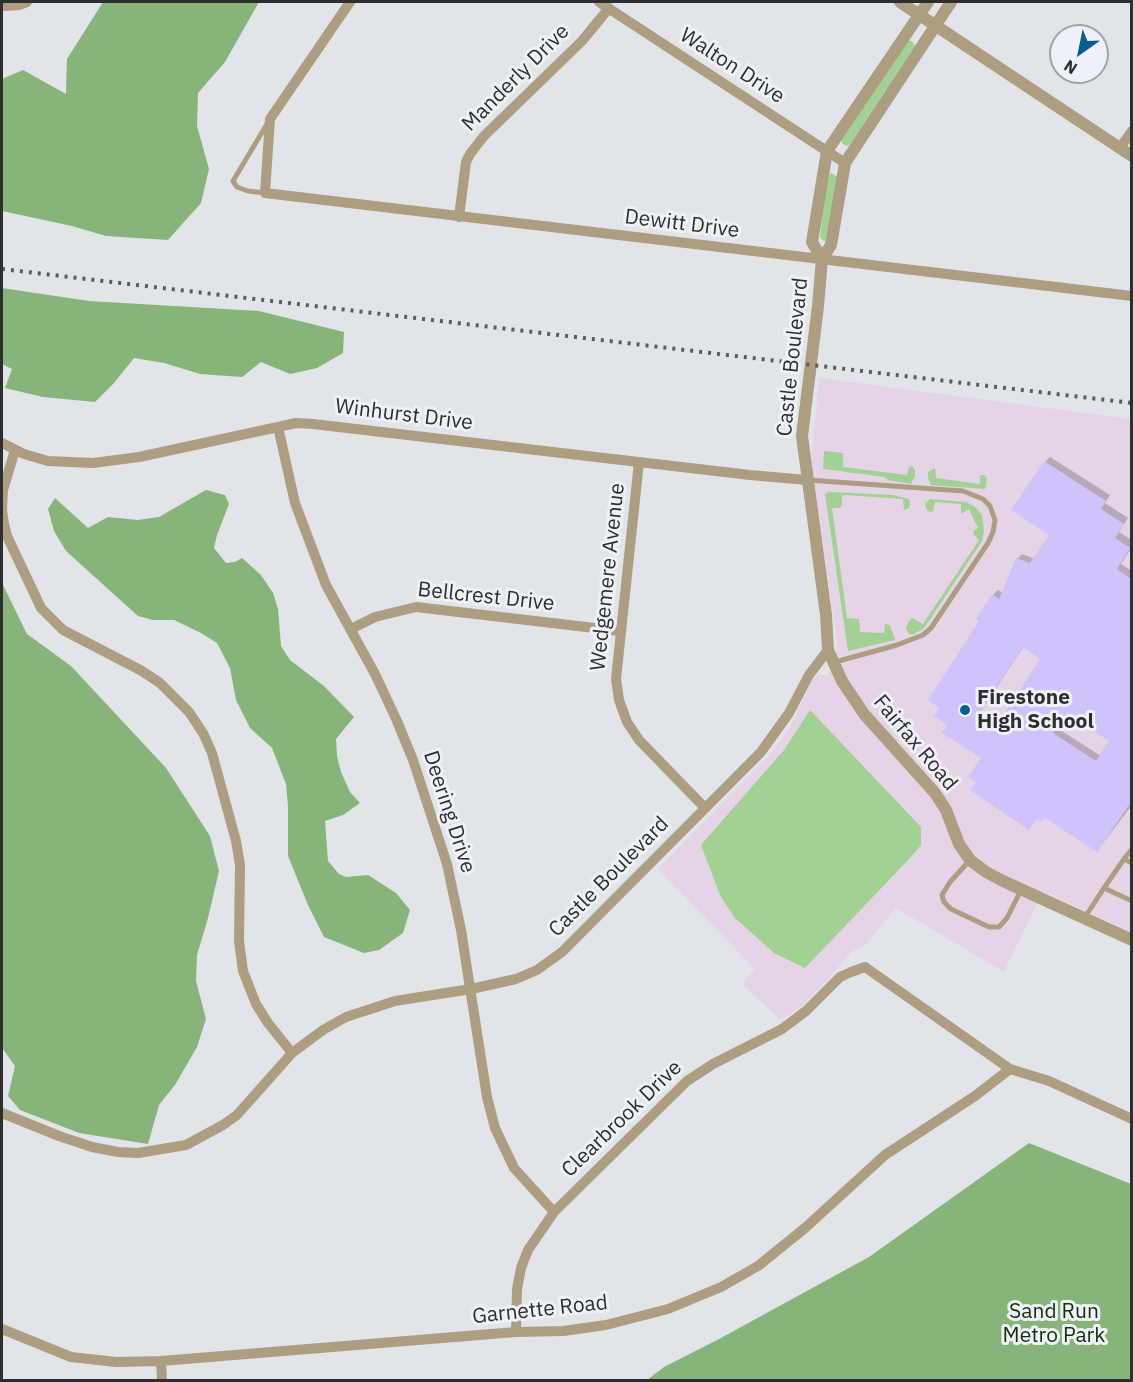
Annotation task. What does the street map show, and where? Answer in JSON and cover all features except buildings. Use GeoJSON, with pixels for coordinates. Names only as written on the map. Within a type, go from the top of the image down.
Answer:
{"type":"FeatureCollection","features":[{"type":"Feature","properties":{"kind":"street"},"geometry":{"type":"LineString","coordinates":[[265,193],[270,119],[350,2]]}},
{"type":"Feature","properties":{"kind":"street","name":"Walton Drive"},"geometry":{"type":"LineString","coordinates":[[598,2],[845,163]]}},
{"type":"Feature","properties":{"kind":"street"},"geometry":{"type":"LineString","coordinates":[[900,2],[1131,156]]}},
{"type":"Feature","properties":{"kind":"street","name":"Castle Boulevard"},"geometry":{"type":"LineString","coordinates":[[822,259],[812,242],[827,151],[928,2]]}},
{"type":"Feature","properties":{"kind":"street","name":"Castle Boulevard"},"geometry":{"type":"LineString","coordinates":[[2,1113],[92,1147],[118,1152],[138,1153],[186,1145],[207,1135],[237,1115],[292,1053],[323,1030],[346,1017],[395,1001],[516,979],[546,964],[562,952],[735,780],[773,737],[809,675],[830,656],[802,436],[822,259],[831,244],[845,163],[951,2]]}},
{"type":"Feature","properties":{"kind":"street"},"geometry":{"type":"LineString","coordinates":[[2,3],[5,6],[23,4]]}},
{"type":"Feature","properties":{"kind":"street","name":"Manderly Drive"},"geometry":{"type":"LineString","coordinates":[[459,217],[466,162],[470,154],[484,136],[582,41],[609,8]]}},
{"type":"Feature","properties":{"kind":"street"},"geometry":{"type":"LineString","coordinates":[[1120,148],[1131,131]]}},
{"type":"Feature","properties":{"kind":"street","name":"Dewitt Drive"},"geometry":{"type":"LineString","coordinates":[[265,193],[1131,296]]}},
{"type":"Feature","properties":{"kind":"street","name":"Winhurst Drive"},"geometry":{"type":"LineString","coordinates":[[2,443],[15,450],[60,462],[115,461],[296,423],[807,480]]}},
{"type":"Feature","properties":{"kind":"street","name":"Deering Drive"},"geometry":{"type":"LineString","coordinates":[[278,427],[295,503],[326,585],[397,721],[417,771],[447,864],[471,989],[487,1097],[495,1128],[514,1168],[554,1212]]}},
{"type":"Feature","properties":{"kind":"street"},"geometry":{"type":"LineString","coordinates":[[15,450],[3,490],[4,524],[7,536],[41,608],[63,630],[142,671],[160,683],[189,712],[212,753],[232,821],[237,849],[240,883],[239,941],[243,971],[256,1005],[292,1053]]}},
{"type":"Feature","properties":{"kind":"street","name":"Wedgemere Avenue"},"geometry":{"type":"LineString","coordinates":[[639,462],[620,631],[616,679],[619,700],[627,722],[645,747],[705,808]]}},
{"type":"Feature","properties":{"kind":"street","name":"Bellcrest Drive"},"geometry":{"type":"LineString","coordinates":[[351,629],[375,617],[416,607],[620,631]]}},
{"type":"Feature","properties":{"kind":"street","name":"Fairfax Road"},"geometry":{"type":"LineString","coordinates":[[830,656],[850,695],[864,714],[935,794],[946,810],[959,844],[970,860],[986,872],[1021,890],[1131,940]]}},
{"type":"Feature","properties":{"kind":"street","name":"Clearbrook Drive"},"geometry":{"type":"LineString","coordinates":[[516,1332],[517,1289],[521,1268],[528,1250],[554,1212],[687,1081],[704,1069],[782,1029],[806,1011],[840,977],[866,967],[1010,1069]]}},
{"type":"Feature","properties":{"kind":"street"},"geometry":{"type":"LineString","coordinates":[[1010,1069],[1049,1081],[1131,1119]]}},
{"type":"Feature","properties":{"kind":"street","name":"Garnette Road"},"geometry":{"type":"LineString","coordinates":[[2,1329],[71,1357],[116,1362],[161,1361],[516,1332],[563,1331],[606,1325],[668,1309],[721,1287],[758,1266],[806,1228],[885,1155],[975,1096],[1010,1069]]}},
{"type":"Feature","properties":{"kind":"street"},"geometry":{"type":"LineString","coordinates":[[161,1361],[162,1380]]}},
{"type":"Feature","properties":{"kind":"lane","name":"Dewitt Drive"},"geometry":{"type":"LineString","coordinates":[[265,193],[237,187],[233,180],[270,119]]}},
{"type":"Feature","properties":{"kind":"lane"},"geometry":{"type":"LineString","coordinates":[[807,480],[963,491],[983,499],[993,512],[995,520],[993,532],[937,619],[923,635],[830,656]]}},
{"type":"Feature","properties":{"kind":"lane"},"geometry":{"type":"LineString","coordinates":[[1084,918],[1131,849]]}},
{"type":"Feature","properties":{"kind":"lane"},"geometry":{"type":"LineString","coordinates":[[1124,859],[1131,863]]}},
{"type":"Feature","properties":{"kind":"lane"},"geometry":{"type":"LineString","coordinates":[[970,860],[950,882],[942,895],[944,902],[951,909],[989,927],[999,927],[1007,918],[1021,890]]}},
{"type":"Feature","properties":{"kind":"lane"},"geometry":{"type":"LineString","coordinates":[[1104,888],[1131,901]]}},
{"type":"Feature","properties":{"kind":"shaded area","name":"Firestone High School"},"geometry":{"type":"Polygon","coordinates":[[[819,378],[1131,419],[1131,932],[1043,891],[1004,972],[896,908],[865,945],[851,952],[801,1007],[780,1020],[742,984],[755,969],[658,869],[769,756],[789,729],[813,679],[818,675],[828,675],[838,649],[811,461],[819,378]]]}},
{"type":"Feature","properties":{"kind":"green space"},"geometry":{"type":"Polygon","coordinates":[[[103,2],[259,2],[225,62],[198,93],[197,126],[209,169],[201,203],[168,240],[106,236],[2,211],[2,79],[23,70],[66,94],[67,59],[103,2]]]}},
{"type":"Feature","properties":{"kind":"green space"},"geometry":{"type":"Polygon","coordinates":[[[908,41],[912,41],[915,46],[850,144],[847,146],[843,144],[841,140],[908,41]]]}},
{"type":"Feature","properties":{"kind":"green space"},"geometry":{"type":"Polygon","coordinates":[[[831,173],[838,177],[826,242],[820,238],[826,179],[831,173]]]}},
{"type":"Feature","properties":{"kind":"green space"},"geometry":{"type":"Polygon","coordinates":[[[2,288],[89,301],[259,311],[344,332],[343,353],[317,368],[290,374],[261,362],[242,377],[200,374],[164,363],[134,358],[95,402],[43,397],[5,388],[12,369],[2,364],[2,288]]]}},
{"type":"Feature","properties":{"kind":"green space"},"geometry":{"type":"Polygon","coordinates":[[[824,451],[843,453],[843,467],[907,475],[909,467],[912,466],[915,476],[911,484],[888,480],[885,477],[823,469],[824,451]]]}},
{"type":"Feature","properties":{"kind":"green space"},"geometry":{"type":"Polygon","coordinates":[[[935,468],[936,478],[980,484],[980,475],[984,475],[987,478],[985,489],[931,485],[928,472],[935,468]]]}},
{"type":"Feature","properties":{"kind":"green space"},"geometry":{"type":"Polygon","coordinates":[[[206,490],[225,495],[229,504],[214,548],[226,563],[242,558],[261,575],[273,593],[278,609],[281,646],[290,660],[324,686],[354,717],[336,739],[337,756],[350,792],[360,803],[343,815],[325,821],[328,861],[339,874],[346,877],[368,875],[396,893],[410,910],[403,933],[379,950],[364,953],[324,937],[288,856],[286,784],[272,748],[250,728],[236,700],[230,668],[217,643],[174,620],[153,620],[138,616],[66,551],[54,531],[48,509],[55,498],[88,528],[108,517],[138,520],[159,517],[206,490]]]}},
{"type":"Feature","properties":{"kind":"green space"},"geometry":{"type":"Polygon","coordinates":[[[829,492],[893,495],[909,499],[909,508],[904,510],[903,499],[845,495],[842,496],[840,508],[832,508],[847,618],[859,619],[860,632],[884,633],[885,624],[890,625],[895,640],[848,651],[825,494],[829,492]]]}},
{"type":"Feature","properties":{"kind":"green space"},"geometry":{"type":"Polygon","coordinates":[[[930,499],[966,502],[975,507],[982,515],[984,531],[982,541],[931,618],[923,629],[912,635],[908,633],[906,627],[910,620],[912,618],[923,624],[979,540],[973,534],[978,528],[969,509],[961,514],[961,504],[935,502],[933,512],[927,511],[925,504],[930,499]]]}},
{"type":"Feature","properties":{"kind":"green space"},"geometry":{"type":"Polygon","coordinates":[[[2,583],[27,634],[71,666],[166,768],[210,836],[219,871],[197,955],[196,981],[206,1019],[197,1047],[175,1085],[159,1105],[148,1144],[79,1133],[20,1110],[8,1096],[15,1066],[2,1048],[2,583]]]}},
{"type":"Feature","properties":{"kind":"green space"},"geometry":{"type":"Polygon","coordinates":[[[810,710],[921,827],[921,845],[805,968],[774,953],[734,917],[720,895],[701,845],[784,750],[810,710]]]}},
{"type":"Feature","properties":{"kind":"green space","name":"Sand Run Metro Park"},"geometry":{"type":"Polygon","coordinates":[[[1029,1143],[1131,1184],[1131,1380],[647,1380],[664,1367],[869,1257],[1029,1143]]]}},
{"type":"Feature","properties":{"kind":"railway"},"geometry":{"type":"LineString","coordinates":[[2,269],[1132,403]]}},
{"type":"Feature","properties":{"kind":"place","name":"Firestone High School"},"geometry":{"type":"Point","coordinates":[965,710]}}]}
